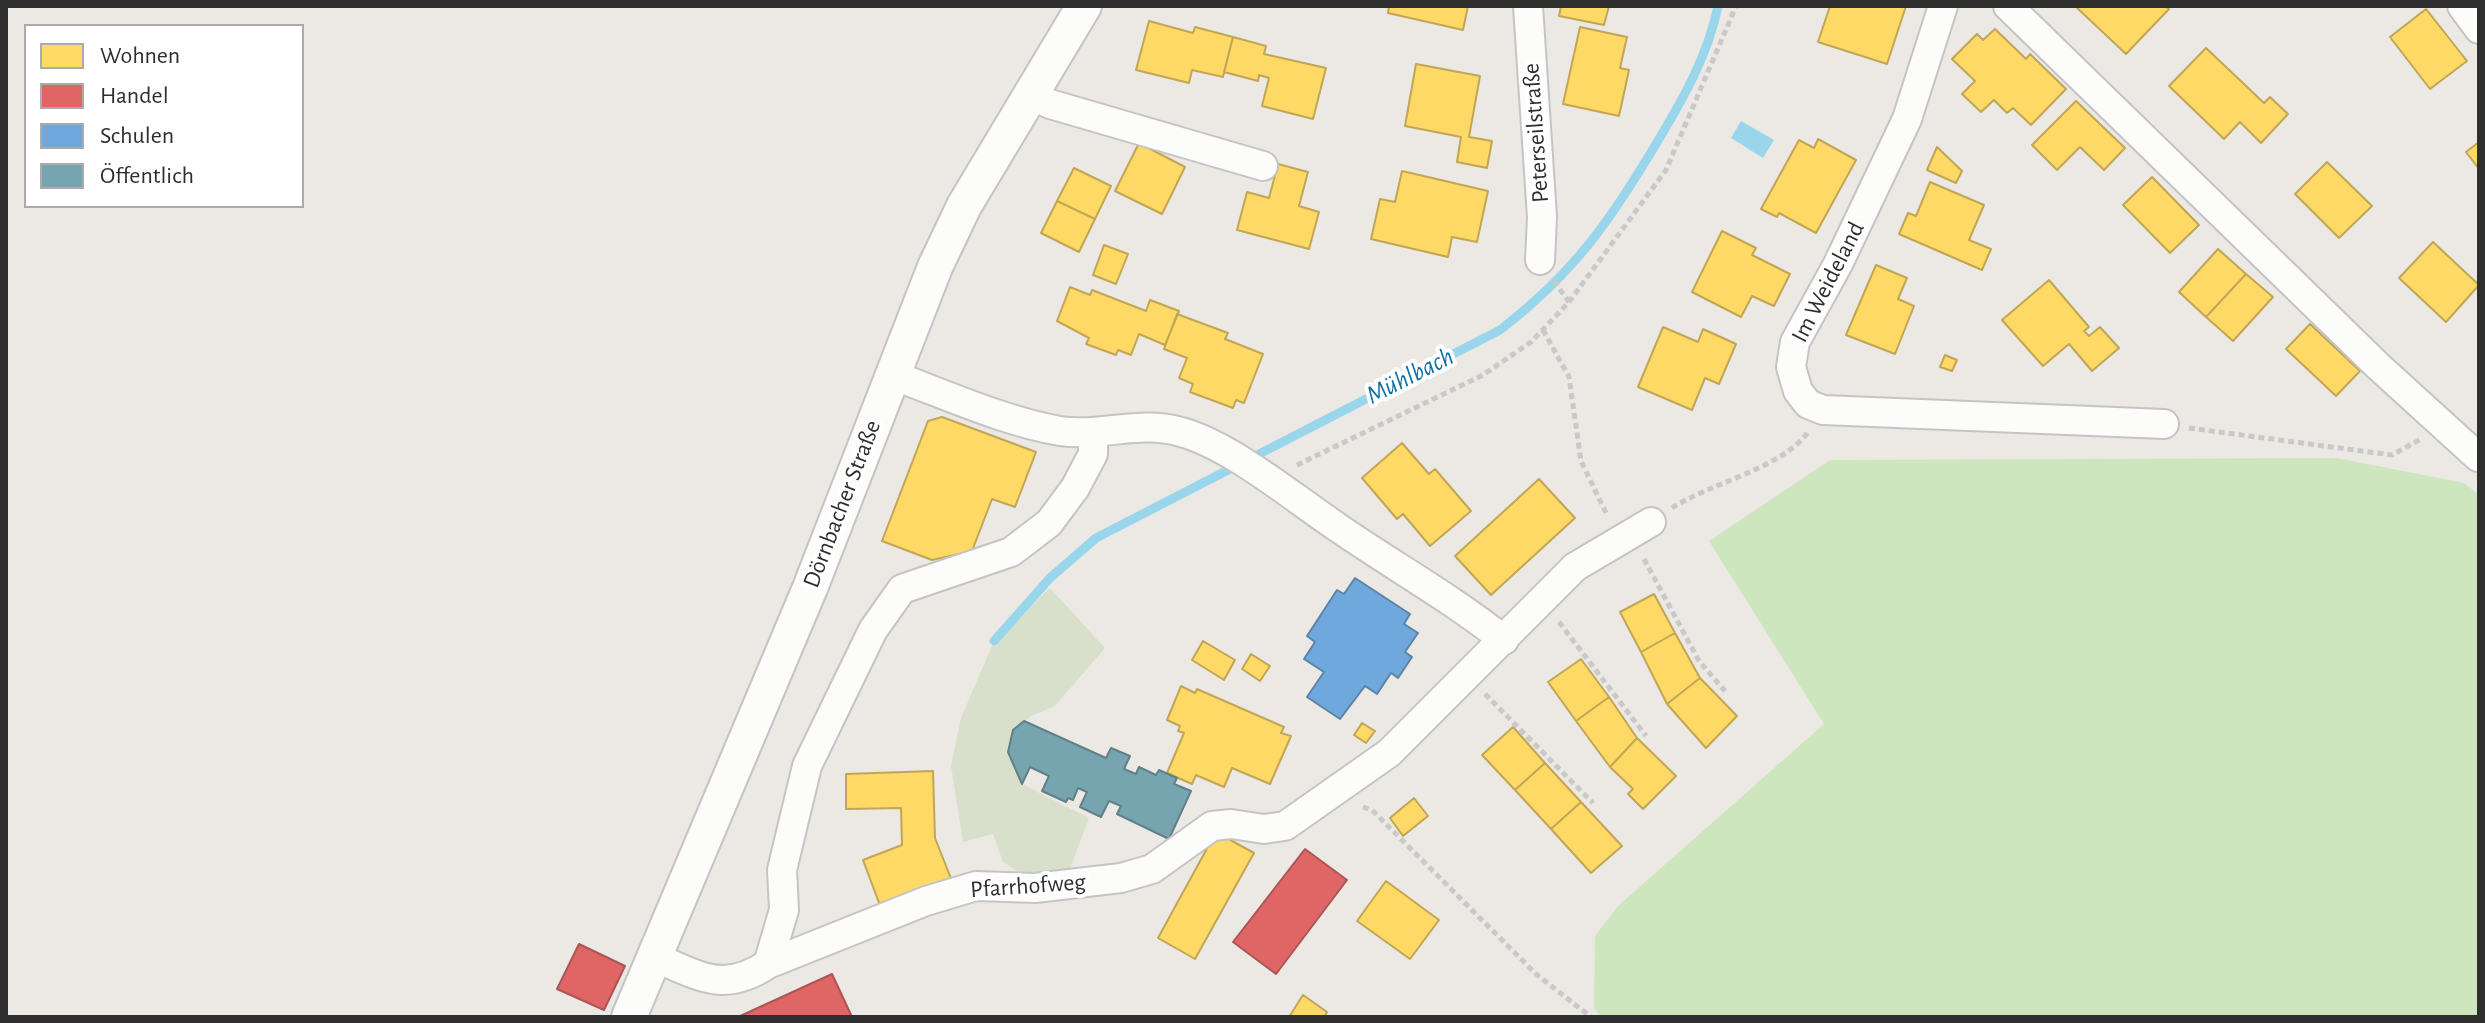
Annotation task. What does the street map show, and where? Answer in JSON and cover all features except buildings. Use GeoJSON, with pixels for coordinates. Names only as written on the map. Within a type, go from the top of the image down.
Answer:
{"type":"FeatureCollection","features":[{"type":"Feature","properties":{"kind":"street","name":"Dörnbacher Straße"},"geometry":{"type":"LineString","coordinates":[[629,1017],[816,574],[935,267],[964,206],[1084,6]]}},
{"type":"Feature","properties":{"kind":"street","name":"Peterseilstraße"},"geometry":{"type":"LineString","coordinates":[[1528,6],[1542,217],[1540,260]]}},
{"type":"Feature","properties":{"kind":"street","name":"Im Weideland"},"geometry":{"type":"LineString","coordinates":[[1823,410],[1808,404],[1798,391],[1791,367],[1795,342],[1845,250],[1907,119],[1943,6]]}},
{"type":"Feature","properties":{"kind":"street"},"geometry":{"type":"LineString","coordinates":[[2008,6],[2478,457]]}},
{"type":"Feature","properties":{"kind":"street"},"geometry":{"type":"LineString","coordinates":[[2462,6],[2479,29]]}},
{"type":"Feature","properties":{"kind":"street"},"geometry":{"type":"LineString","coordinates":[[1030,94],[1050,104],[1263,166]]}},
{"type":"Feature","properties":{"kind":"street"},"geometry":{"type":"LineString","coordinates":[[892,375],[1045,427],[1093,433],[1152,426],[1183,432],[1219,449],[1267,480],[1472,614],[1504,640]]}},
{"type":"Feature","properties":{"kind":"street"},"geometry":{"type":"LineString","coordinates":[[1823,410],[2164,424]]}},
{"type":"Feature","properties":{"kind":"street"},"geometry":{"type":"LineString","coordinates":[[768,964],[784,910],[782,870],[807,766],[873,630],[902,589],[1011,552],[1049,523],[1075,488],[1093,454],[1093,433]]}},
{"type":"Feature","properties":{"kind":"street","name":"Pfarrhofweg"},"geometry":{"type":"LineString","coordinates":[[654,957],[720,981],[747,978],[768,964],[926,901],[976,886],[1067,886],[1152,869],[1212,826],[1231,824],[1264,829],[1285,826],[1389,753],[1575,567],[1633,531]]}},
{"type":"Feature","properties":{"kind":"path"},"geometry":{"type":"LineString","coordinates":[[1543,330],[1569,377],[1581,461],[1633,531],[1699,661],[1725,691]]}},
{"type":"Feature","properties":{"kind":"path"},"geometry":{"type":"LineString","coordinates":[[1633,531],[1692,495],[1783,455],[1802,440],[1823,410]]}},
{"type":"Feature","properties":{"kind":"path"},"geometry":{"type":"LineString","coordinates":[[2164,424],[2392,455],[2417,444],[2437,420]]}},
{"type":"Feature","properties":{"kind":"path"},"geometry":{"type":"LineString","coordinates":[[1540,600],[1646,736]]}},
{"type":"Feature","properties":{"kind":"path"},"geometry":{"type":"LineString","coordinates":[[1468,676],[1593,803]]}},
{"type":"Feature","properties":{"kind":"path"},"geometry":{"type":"LineString","coordinates":[[1331,795],[1372,810],[1536,974],[1591,1017]]}},
{"type":"Feature","properties":{"kind":"green space"},"geometry":{"type":"Polygon","coordinates":[[[2337,458],[2464,483],[2479,495],[2479,1017],[1600,1017],[1594,1008],[1595,936],[1618,906],[1824,724],[1709,541],[1830,460],[2337,458]]]}},
{"type":"Feature","properties":{"kind":"green space"},"geometry":{"type":"Polygon","coordinates":[[[1050,588],[1105,648],[1055,706],[1031,716],[1014,730],[1008,752],[1022,784],[1089,818],[1070,869],[1032,880],[1003,862],[993,834],[963,842],[951,766],[961,718],[994,641],[1050,588]]]}},
{"type":"Feature","properties":{"kind":"water"},"geometry":{"type":"Polygon","coordinates":[[[1741,121],[1774,140],[1763,158],[1731,138],[1741,121]]]}},
{"type":"Feature","properties":{"kind":"waterway","name":"Mühlbach"},"geometry":{"type":"LineString","coordinates":[[994,641],[1050,578],[1096,538],[1500,330],[1550,287],[1590,243],[1641,168],[1694,75],[1718,6]]}}]}
